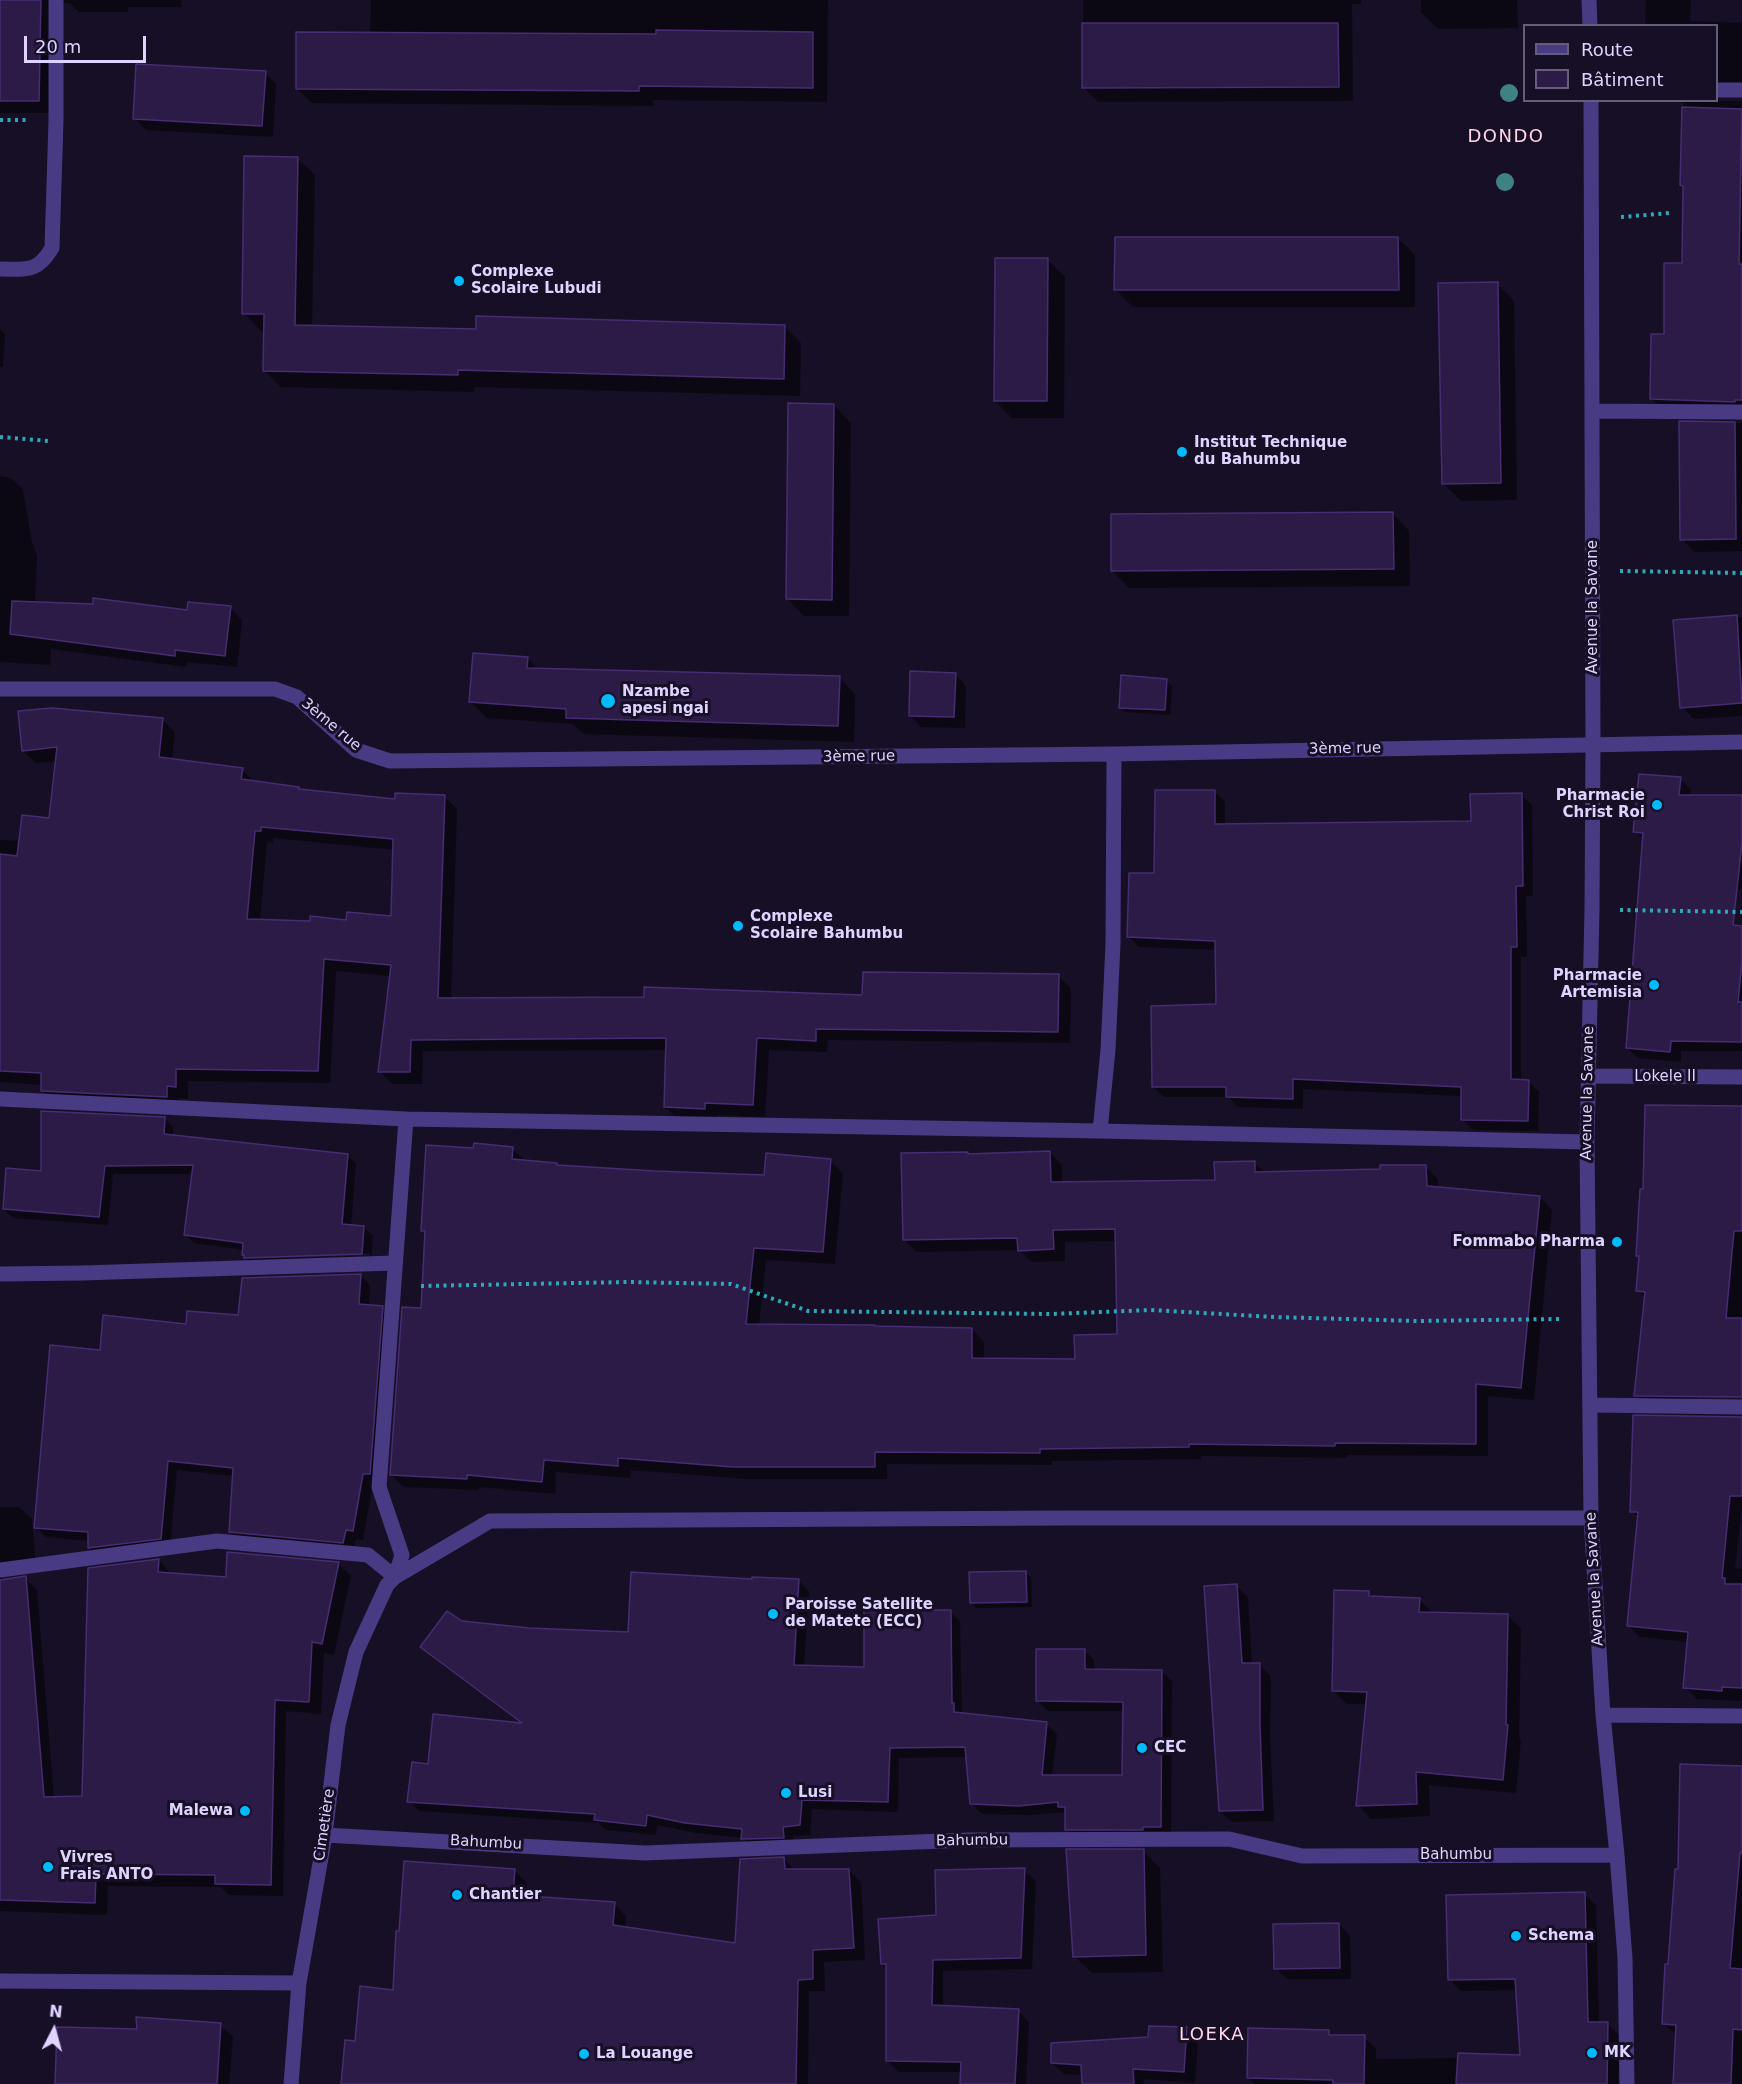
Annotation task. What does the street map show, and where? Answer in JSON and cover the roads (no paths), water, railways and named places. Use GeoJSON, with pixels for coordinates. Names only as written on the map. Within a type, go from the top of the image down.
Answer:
{"type":"FeatureCollection","features":[{"type":"Feature","properties":{"kind":"street"},"geometry":{"type":"LineString","coordinates":[[0,269],[29,269],[42,263],[52,248],[56,121],[56,0]]}},
{"type":"Feature","properties":{"kind":"street"},"geometry":{"type":"LineString","coordinates":[[1589,0],[1590,24]]}},
{"type":"Feature","properties":{"kind":"street"},"geometry":{"type":"LineString","coordinates":[[1718,90],[1742,90]]}},
{"type":"Feature","properties":{"kind":"street","name":"Avenue la Savane"},"geometry":{"type":"LineString","coordinates":[[1591,102],[1594,570],[1592,909],[1587,1076],[1591,1518],[1603,1715],[1625,1958],[1627,2084]]}},
{"type":"Feature","properties":{"kind":"street"},"geometry":{"type":"LineString","coordinates":[[1592,411],[1742,412]]}},
{"type":"Feature","properties":{"kind":"street","name":"3ème rue"},"geometry":{"type":"LineString","coordinates":[[0,689],[275,689],[297,697],[356,750],[390,761],[1114,754],[1742,742]]}},
{"type":"Feature","properties":{"kind":"street"},"geometry":{"type":"LineString","coordinates":[[1100,1131],[1108,1050],[1113,944],[1114,754]]}},
{"type":"Feature","properties":{"kind":"street","name":"Lokele II"},"geometry":{"type":"LineString","coordinates":[[1587,1076],[1742,1077]]}},
{"type":"Feature","properties":{"kind":"street"},"geometry":{"type":"LineString","coordinates":[[0,1099],[406,1119],[1587,1142]]}},
{"type":"Feature","properties":{"kind":"street"},"geometry":{"type":"LineString","coordinates":[[395,1578],[402,1555],[379,1487],[406,1119]]}},
{"type":"Feature","properties":{"kind":"street"},"geometry":{"type":"LineString","coordinates":[[0,1274],[394,1263]]}},
{"type":"Feature","properties":{"kind":"street"},"geometry":{"type":"LineString","coordinates":[[1590,1405],[1742,1407]]}},
{"type":"Feature","properties":{"kind":"street"},"geometry":{"type":"LineString","coordinates":[[395,1578],[490,1521],[1591,1518]]}},
{"type":"Feature","properties":{"kind":"street"},"geometry":{"type":"LineString","coordinates":[[0,1570],[217,1541],[368,1555],[395,1578]]}},
{"type":"Feature","properties":{"kind":"street","name":"Cimetière"},"geometry":{"type":"LineString","coordinates":[[291,2084],[299,1983],[325,1835],[338,1725],[356,1652],[387,1586],[395,1578]]}},
{"type":"Feature","properties":{"kind":"street"},"geometry":{"type":"LineString","coordinates":[[1603,1715],[1742,1716]]}},
{"type":"Feature","properties":{"kind":"street","name":"Bahumbu"},"geometry":{"type":"LineString","coordinates":[[325,1835],[645,1852],[967,1840],[1229,1839],[1302,1856],[1617,1855]]}},
{"type":"Feature","properties":{"kind":"street"},"geometry":{"type":"LineString","coordinates":[[0,1981],[299,1983]]}},
{"type":"Feature","properties":{"kind":"place","name":"Complexe Scolaire Lubudi"},"geometry":{"type":"Point","coordinates":[459,281]}},
{"type":"Feature","properties":{"kind":"place","name":"Institut Technique du Bahumbu"},"geometry":{"type":"Point","coordinates":[1182,452]}},
{"type":"Feature","properties":{"kind":"place","name":"Nzambe apesi ngai"},"geometry":{"type":"Point","coordinates":[608,701]}},
{"type":"Feature","properties":{"kind":"place","name":"Pharmacie Christ Roi"},"geometry":{"type":"Point","coordinates":[1657,805]}},
{"type":"Feature","properties":{"kind":"place","name":"Complexe Scolaire Bahumbu"},"geometry":{"type":"Point","coordinates":[738,926]}},
{"type":"Feature","properties":{"kind":"place","name":"Pharmacie Artemisia"},"geometry":{"type":"Point","coordinates":[1654,985]}},
{"type":"Feature","properties":{"kind":"place","name":"Fommabo Pharma"},"geometry":{"type":"Point","coordinates":[1617,1242]}},
{"type":"Feature","properties":{"kind":"place","name":"Paroisse Satellite de Matete (ECC)"},"geometry":{"type":"Point","coordinates":[773,1614]}},
{"type":"Feature","properties":{"kind":"place","name":"CEC"},"geometry":{"type":"Point","coordinates":[1142,1748]}},
{"type":"Feature","properties":{"kind":"place","name":"Lusi"},"geometry":{"type":"Point","coordinates":[786,1793]}},
{"type":"Feature","properties":{"kind":"place","name":"Malewa"},"geometry":{"type":"Point","coordinates":[245,1811]}},
{"type":"Feature","properties":{"kind":"place","name":"Vivres Frais ANTO"},"geometry":{"type":"Point","coordinates":[48,1867]}},
{"type":"Feature","properties":{"kind":"place","name":"Chantier"},"geometry":{"type":"Point","coordinates":[457,1895]}},
{"type":"Feature","properties":{"kind":"place","name":"Schema"},"geometry":{"type":"Point","coordinates":[1516,1936]}},
{"type":"Feature","properties":{"kind":"place","name":"MK"},"geometry":{"type":"Point","coordinates":[1592,2053]}},
{"type":"Feature","properties":{"kind":"place","name":"La Louange"},"geometry":{"type":"Point","coordinates":[584,2054]}},
{"type":"Feature","properties":{"kind":"district","name":"DONDO"},"geometry":{"type":"Point","coordinates":[1506,137]}},
{"type":"Feature","properties":{"kind":"district","name":"LOEKA"},"geometry":{"type":"Point","coordinates":[1212,2035]}}]}
